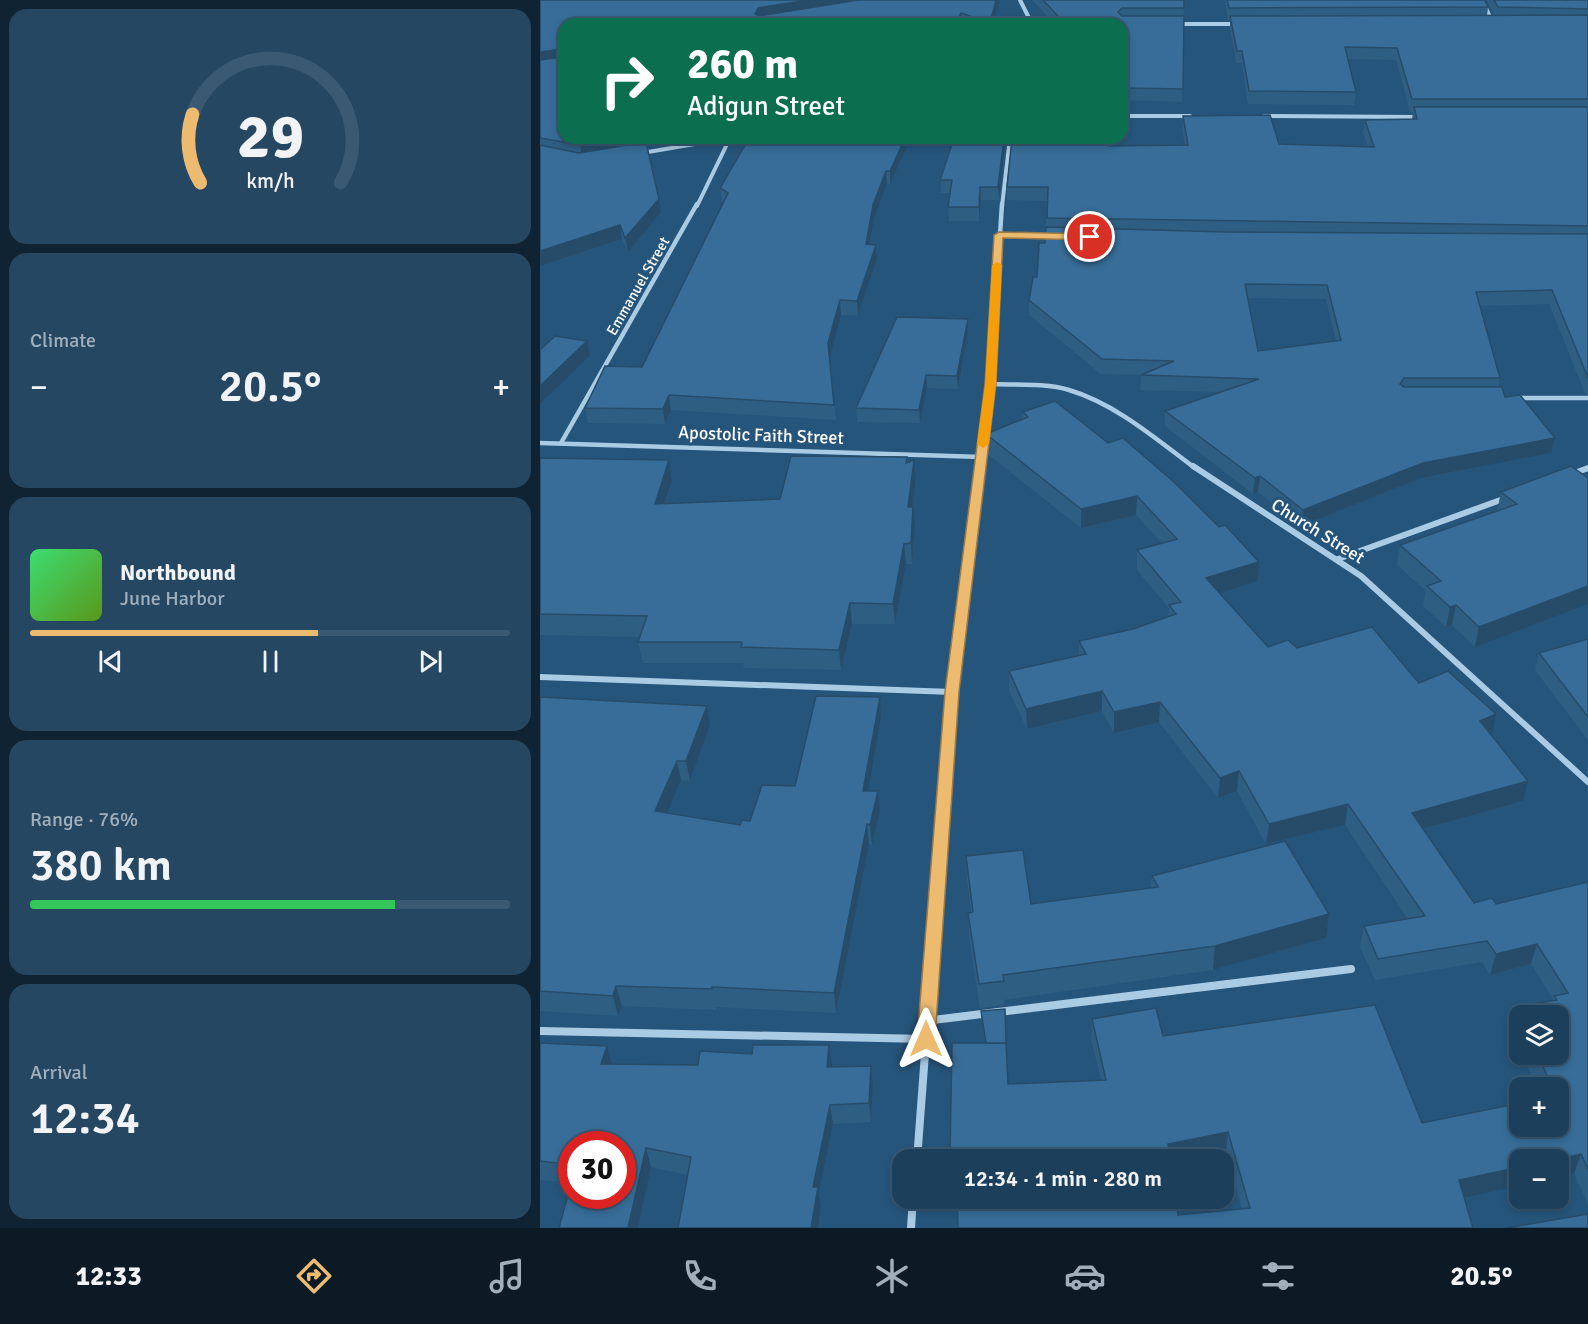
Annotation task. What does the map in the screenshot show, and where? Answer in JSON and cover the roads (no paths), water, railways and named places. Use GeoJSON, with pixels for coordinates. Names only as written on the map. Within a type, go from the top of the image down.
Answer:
{"type":"FeatureCollection","features":[{"type":"Feature","properties":{"kind":"street"},"geometry":{"type":"LineString","coordinates":[[1020,0],[1029,18]]}},
{"type":"Feature","properties":{"kind":"street"},"geometry":{"type":"LineString","coordinates":[[1481,23],[1493,23],[1482,0]]}},
{"type":"Feature","properties":{"kind":"street"},"geometry":{"type":"LineString","coordinates":[[1170,24],[1242,24]]}},
{"type":"Feature","properties":{"kind":"street"},"geometry":{"type":"LineString","coordinates":[[1128,116],[1193,116]]}},
{"type":"Feature","properties":{"kind":"street"},"geometry":{"type":"LineString","coordinates":[[1252,116],[1425,117]]}},
{"type":"Feature","properties":{"kind":"street"},"geometry":{"type":"LineString","coordinates":[[631,154],[693,144]]}},
{"type":"Feature","properties":{"kind":"street","name":"Emmanuel Street"},"geometry":{"type":"LineString","coordinates":[[561,443],[684,232],[727,144]]}},
{"type":"Feature","properties":{"kind":"street"},"geometry":{"type":"LineString","coordinates":[[917,1149],[952,692],[990,384],[999,235],[1009,144]]}},
{"type":"Feature","properties":{"kind":"street"},"geometry":{"type":"LineString","coordinates":[[999,235],[1058,236]]}},
{"type":"Feature","properties":{"kind":"street","name":"Church Street"},"geometry":{"type":"LineString","coordinates":[[990,384],[1068,389],[1101,403],[1222,488],[1338,559],[1361,576],[1588,782]]}},
{"type":"Feature","properties":{"kind":"street"},"geometry":{"type":"LineString","coordinates":[[1507,398],[1588,398]]}},
{"type":"Feature","properties":{"kind":"street","name":"Apostolic Faith Street"},"geometry":{"type":"LineString","coordinates":[[540,443],[982,457]]}},
{"type":"Feature","properties":{"kind":"street"},"geometry":{"type":"LineString","coordinates":[[1566,476],[1588,468]]}},
{"type":"Feature","properties":{"kind":"street"},"geometry":{"type":"LineString","coordinates":[[1338,559],[1512,496]]}},
{"type":"Feature","properties":{"kind":"street"},"geometry":{"type":"LineString","coordinates":[[540,677],[952,692]]}},
{"type":"Feature","properties":{"kind":"street"},"geometry":{"type":"LineString","coordinates":[[925,1021],[1351,969]]}},
{"type":"Feature","properties":{"kind":"street"},"geometry":{"type":"LineString","coordinates":[[540,1031],[926,1039]]}},
{"type":"Feature","properties":{"kind":"street"},"geometry":{"type":"LineString","coordinates":[[911,1228],[913,1209]]}}]}
